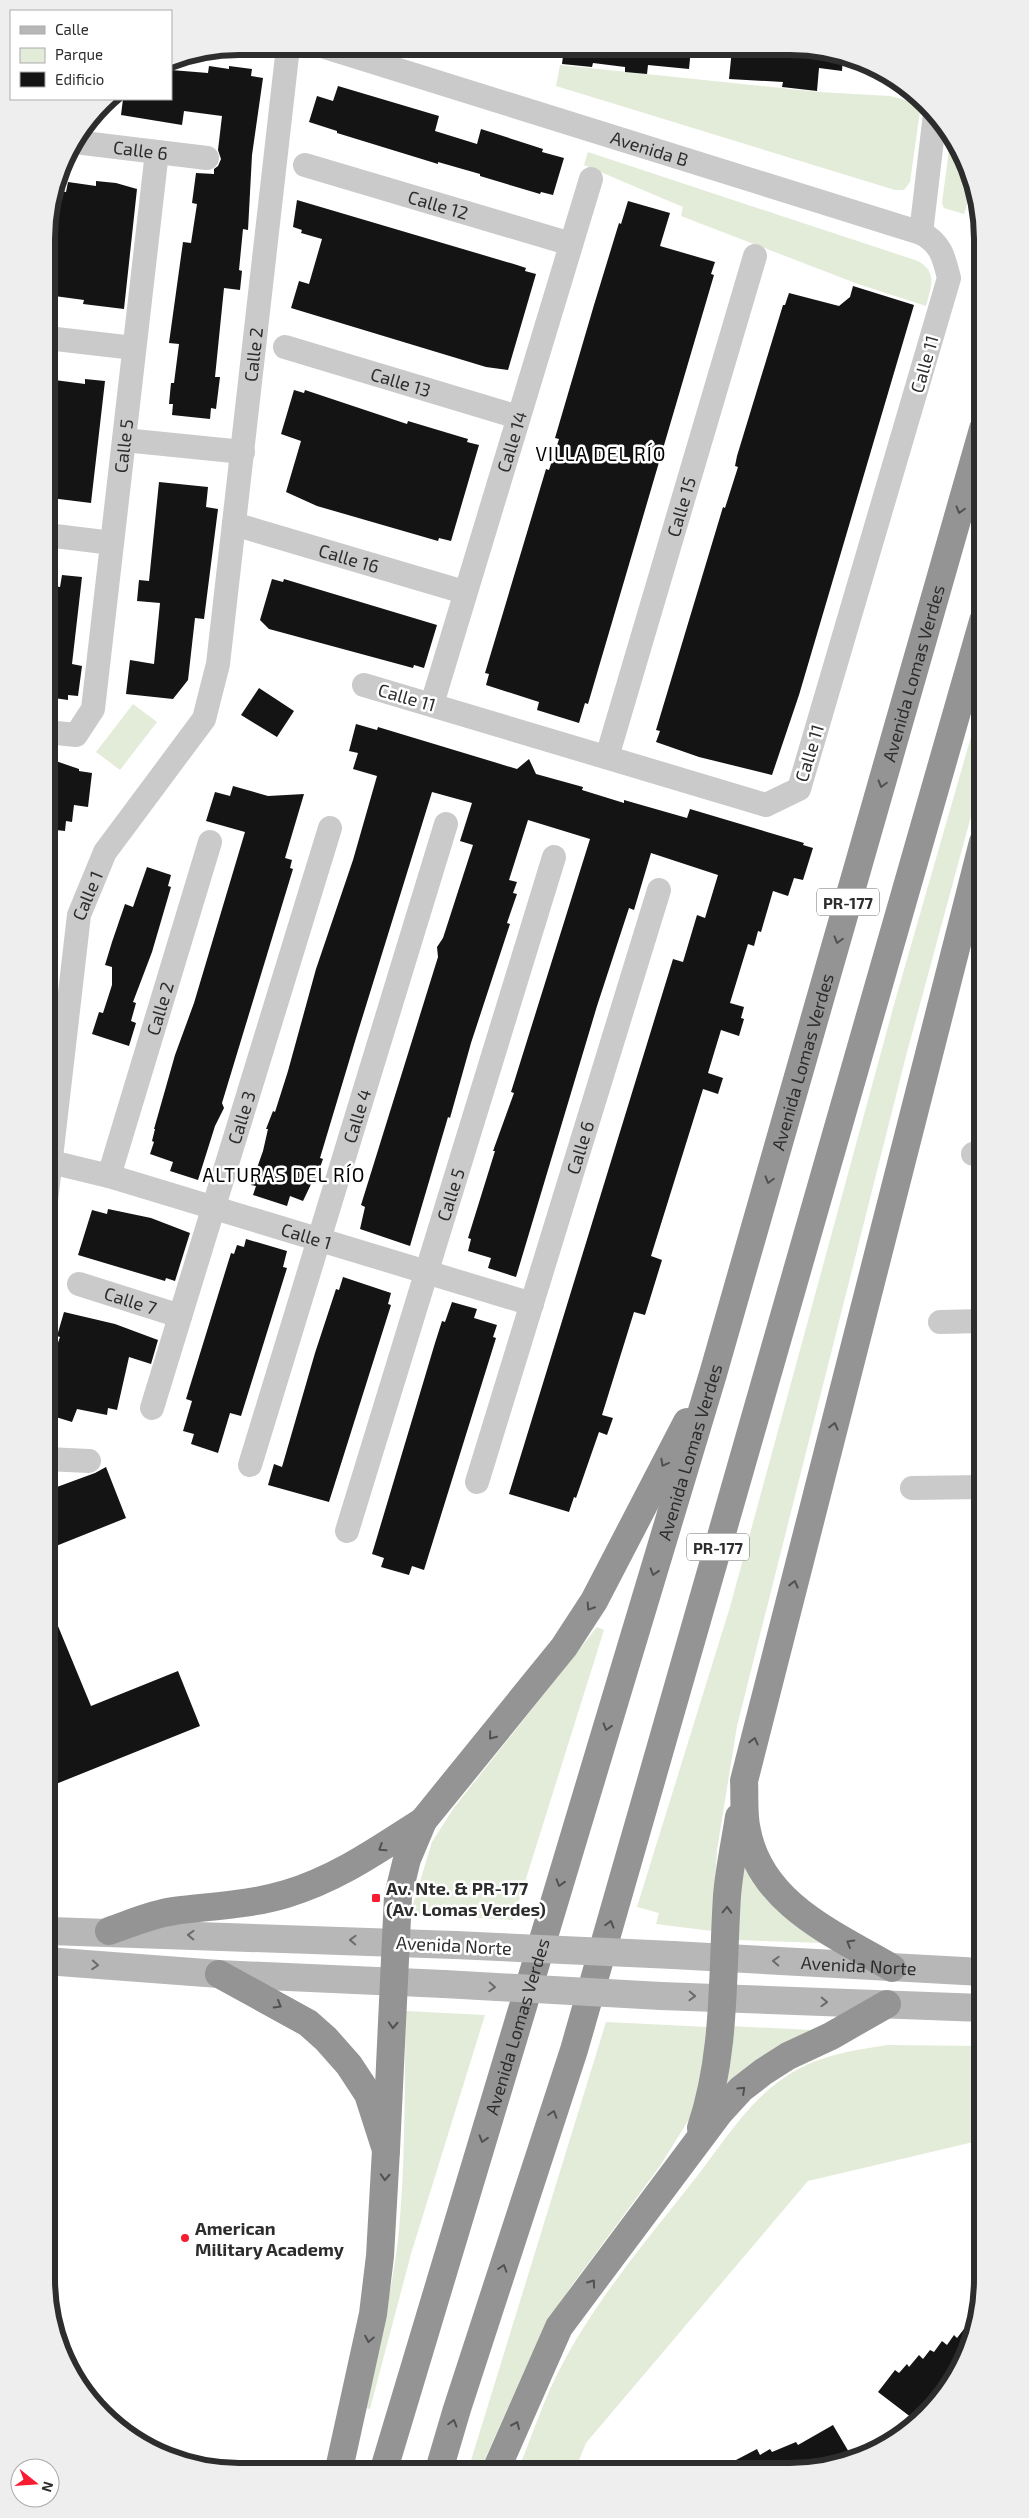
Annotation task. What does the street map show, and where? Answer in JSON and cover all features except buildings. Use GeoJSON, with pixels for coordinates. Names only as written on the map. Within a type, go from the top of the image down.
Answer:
{"type":"FeatureCollection","features":[{"type":"Feature","properties":{"kind":"highway","name":"Avenida Lomas Verdes"},"geometry":{"type":"LineString","coordinates":[[386,2463],[713,1374],[974,460]]}},
{"type":"Feature","properties":{"kind":"highway","name":"PR-177"},"geometry":{"type":"LineString","coordinates":[[441,2463],[574,2050],[974,652]]}},
{"type":"Feature","properties":{"kind":"highway"},"geometry":{"type":"LineString","coordinates":[[698,2139],[715,2073],[725,1958],[727,1895],[744,1781],[974,877]]}},
{"type":"Feature","properties":{"kind":"highway"},"geometry":{"type":"LineString","coordinates":[[341,2463],[373,2314],[380,2256],[398,1896],[407,1859],[423,1821],[564,1647],[589,1609],[660,1470],[713,1374]]}},
{"type":"Feature","properties":{"kind":"highway"},"geometry":{"type":"LineString","coordinates":[[744,1781],[746,1830],[756,1862],[788,1904],[811,1922],[892,1968]]}},
{"type":"Feature","properties":{"kind":"highway"},"geometry":{"type":"LineString","coordinates":[[109,1931],[172,1911],[244,1904],[321,1882],[355,1865],[423,1821]]}},
{"type":"Feature","properties":{"kind":"highway"},"geometry":{"type":"LineString","coordinates":[[219,1974],[308,2023],[326,2039],[349,2065],[368,2094],[386,2150]]}},
{"type":"Feature","properties":{"kind":"highway"},"geometry":{"type":"LineString","coordinates":[[499,2463],[559,2327],[698,2139],[741,2089],[763,2072],[788,2056],[830,2036],[887,2004]]}},
{"type":"Feature","properties":{"kind":"street","name":"Calle 2"},"geometry":{"type":"LineString","coordinates":[[218,664],[287,55]]}},
{"type":"Feature","properties":{"kind":"street","name":"Avenida B"},"geometry":{"type":"LineString","coordinates":[[351,55],[921,233],[938,245],[944,256],[949,278]]}},
{"type":"Feature","properties":{"kind":"street"},"geometry":{"type":"LineString","coordinates":[[921,233],[934,124]]}},
{"type":"Feature","properties":{"kind":"street","name":"Calle 6"},"geometry":{"type":"LineString","coordinates":[[82,143],[207,158]]}},
{"type":"Feature","properties":{"kind":"street","name":"Calle 5"},"geometry":{"type":"LineString","coordinates":[[55,733],[76,735],[93,709],[157,152]]}},
{"type":"Feature","properties":{"kind":"street","name":"Calle 12"},"geometry":{"type":"LineString","coordinates":[[305,165],[571,244]]}},
{"type":"Feature","properties":{"kind":"street","name":"Calle 14"},"geometry":{"type":"LineString","coordinates":[[432,704],[464,592],[591,178]]}},
{"type":"Feature","properties":{"kind":"street","name":"Calle 15"},"geometry":{"type":"LineString","coordinates":[[607,757],[756,256]]}},
{"type":"Feature","properties":{"kind":"street","name":"Calle 11"},"geometry":{"type":"LineString","coordinates":[[364,685],[766,805],[799,789],[949,278]]}},
{"type":"Feature","properties":{"kind":"street"},"geometry":{"type":"LineString","coordinates":[[55,339],[134,348]]}},
{"type":"Feature","properties":{"kind":"street","name":"Calle 13"},"geometry":{"type":"LineString","coordinates":[[285,347],[518,417]]}},
{"type":"Feature","properties":{"kind":"street"},"geometry":{"type":"LineString","coordinates":[[124,440],[243,452]]}},
{"type":"Feature","properties":{"kind":"street","name":"Calle 16"},"geometry":{"type":"LineString","coordinates":[[234,524],[464,592]]}},
{"type":"Feature","properties":{"kind":"street"},"geometry":{"type":"LineString","coordinates":[[55,536],[112,543]]}},
{"type":"Feature","properties":{"kind":"street","name":"Calle 1"},"geometry":{"type":"LineString","coordinates":[[55,1127],[79,915],[105,852],[204,718],[218,664]]}},
{"type":"Feature","properties":{"kind":"street","name":"Calle 4"},"geometry":{"type":"LineString","coordinates":[[250,1465],[446,824]]}},
{"type":"Feature","properties":{"kind":"street","name":"Calle 3"},"geometry":{"type":"LineString","coordinates":[[152,1408],[330,828]]}},
{"type":"Feature","properties":{"kind":"street","name":"Calle 2"},"geometry":{"type":"LineString","coordinates":[[109,1176],[210,842]]}},
{"type":"Feature","properties":{"kind":"street","name":"Calle 5"},"geometry":{"type":"LineString","coordinates":[[347,1531],[554,857]]}},
{"type":"Feature","properties":{"kind":"street","name":"Calle 6"},"geometry":{"type":"LineString","coordinates":[[477,1482],[659,890]]}},
{"type":"Feature","properties":{"kind":"street","name":"Calle 1"},"geometry":{"type":"LineString","coordinates":[[55,1163],[109,1176],[532,1304]]}},
{"type":"Feature","properties":{"kind":"street","name":"Calle 7"},"geometry":{"type":"LineString","coordinates":[[80,1284],[180,1316]]}},
{"type":"Feature","properties":{"kind":"street"},"geometry":{"type":"LineString","coordinates":[[940,1322],[974,1321]]}},
{"type":"Feature","properties":{"kind":"street"},"geometry":{"type":"LineString","coordinates":[[55,1459],[89,1461]]}},
{"type":"Feature","properties":{"kind":"street"},"geometry":{"type":"LineString","coordinates":[[912,1488],[974,1487]]}},
{"type":"Feature","properties":{"kind":"street","name":"Avenida Norte"},"geometry":{"type":"LineString","coordinates":[[55,1931],[109,1931],[396,1942],[974,1972]]}},
{"type":"Feature","properties":{"kind":"street","name":"Avenida Norte"},"geometry":{"type":"LineString","coordinates":[[55,1962],[219,1974],[661,1996],[974,2008]]}},
{"type":"Feature","properties":{"kind":"green space"},"geometry":{"type":"Polygon","coordinates":[[[560,65],[819,92],[890,96],[912,102],[920,109],[910,182],[904,190],[895,190],[556,86],[560,65]]]}},
{"type":"Feature","properties":{"kind":"green space"},"geometry":{"type":"Polygon","coordinates":[[[949,147],[960,168],[969,198],[964,214],[944,208],[942,203],[949,147]]]}},
{"type":"Feature","properties":{"kind":"green space"},"geometry":{"type":"Polygon","coordinates":[[[588,152],[918,261],[924,265],[931,275],[931,286],[926,306],[858,284],[681,216],[683,207],[584,165],[588,152]]]}},
{"type":"Feature","properties":{"kind":"green space"},"geometry":{"type":"Polygon","coordinates":[[[133,704],[157,722],[120,770],[96,752],[133,704]]]}},
{"type":"Feature","properties":{"kind":"green space"},"geometry":{"type":"Polygon","coordinates":[[[974,726],[974,805],[906,1056],[737,1726],[717,1850],[712,1931],[656,1924],[659,1913],[637,1907],[730,1607],[895,1001],[974,726]]]}},
{"type":"Feature","properties":{"kind":"green space"},"geometry":{"type":"Polygon","coordinates":[[[597,1627],[604,1630],[513,1920],[410,1914],[432,1842],[453,1809],[597,1627]]]}},
{"type":"Feature","properties":{"kind":"green space"},"geometry":{"type":"Polygon","coordinates":[[[739,1849],[824,1943],[736,1940],[739,1849]]]}},
{"type":"Feature","properties":{"kind":"green space"},"geometry":{"type":"Polygon","coordinates":[[[406,2011],[485,2015],[411,2254],[370,2409],[364,2408],[388,2303],[401,2211],[404,2154],[406,2011]]]}},
{"type":"Feature","properties":{"kind":"green space"},"geometry":{"type":"Polygon","coordinates":[[[606,2022],[708,2027],[701,2093],[693,2113],[660,2166],[570,2288],[544,2327],[483,2463],[470,2463],[606,2022]]]}},
{"type":"Feature","properties":{"kind":"green space"},"geometry":{"type":"Polygon","coordinates":[[[729,2026],[812,2030],[811,2034],[723,2091],[729,2026]]]}},
{"type":"Feature","properties":{"kind":"green space"},"geometry":{"type":"Polygon","coordinates":[[[887,2045],[974,2046],[974,2142],[808,2181],[586,2443],[578,2463],[521,2463],[556,2378],[591,2316],[624,2270],[739,2121],[764,2094],[793,2072],[815,2061],[887,2045]]]}},
{"type":"Feature","properties":{"kind":"place","name":"Av. Nte. & PR-177 (Av. Lomas Verdes)"},"geometry":{"type":"Point","coordinates":[376,1898]}},
{"type":"Feature","properties":{"kind":"place","name":"American Military Academy"},"geometry":{"type":"Point","coordinates":[185,2238]}},
{"type":"Feature","properties":{"kind":"district","name":"VILLA DEL RÍO"},"geometry":{"type":"Point","coordinates":[601,453]}},
{"type":"Feature","properties":{"kind":"district","name":"ALTURAS DEL RÍO"},"geometry":{"type":"Point","coordinates":[284,1174]}}]}
